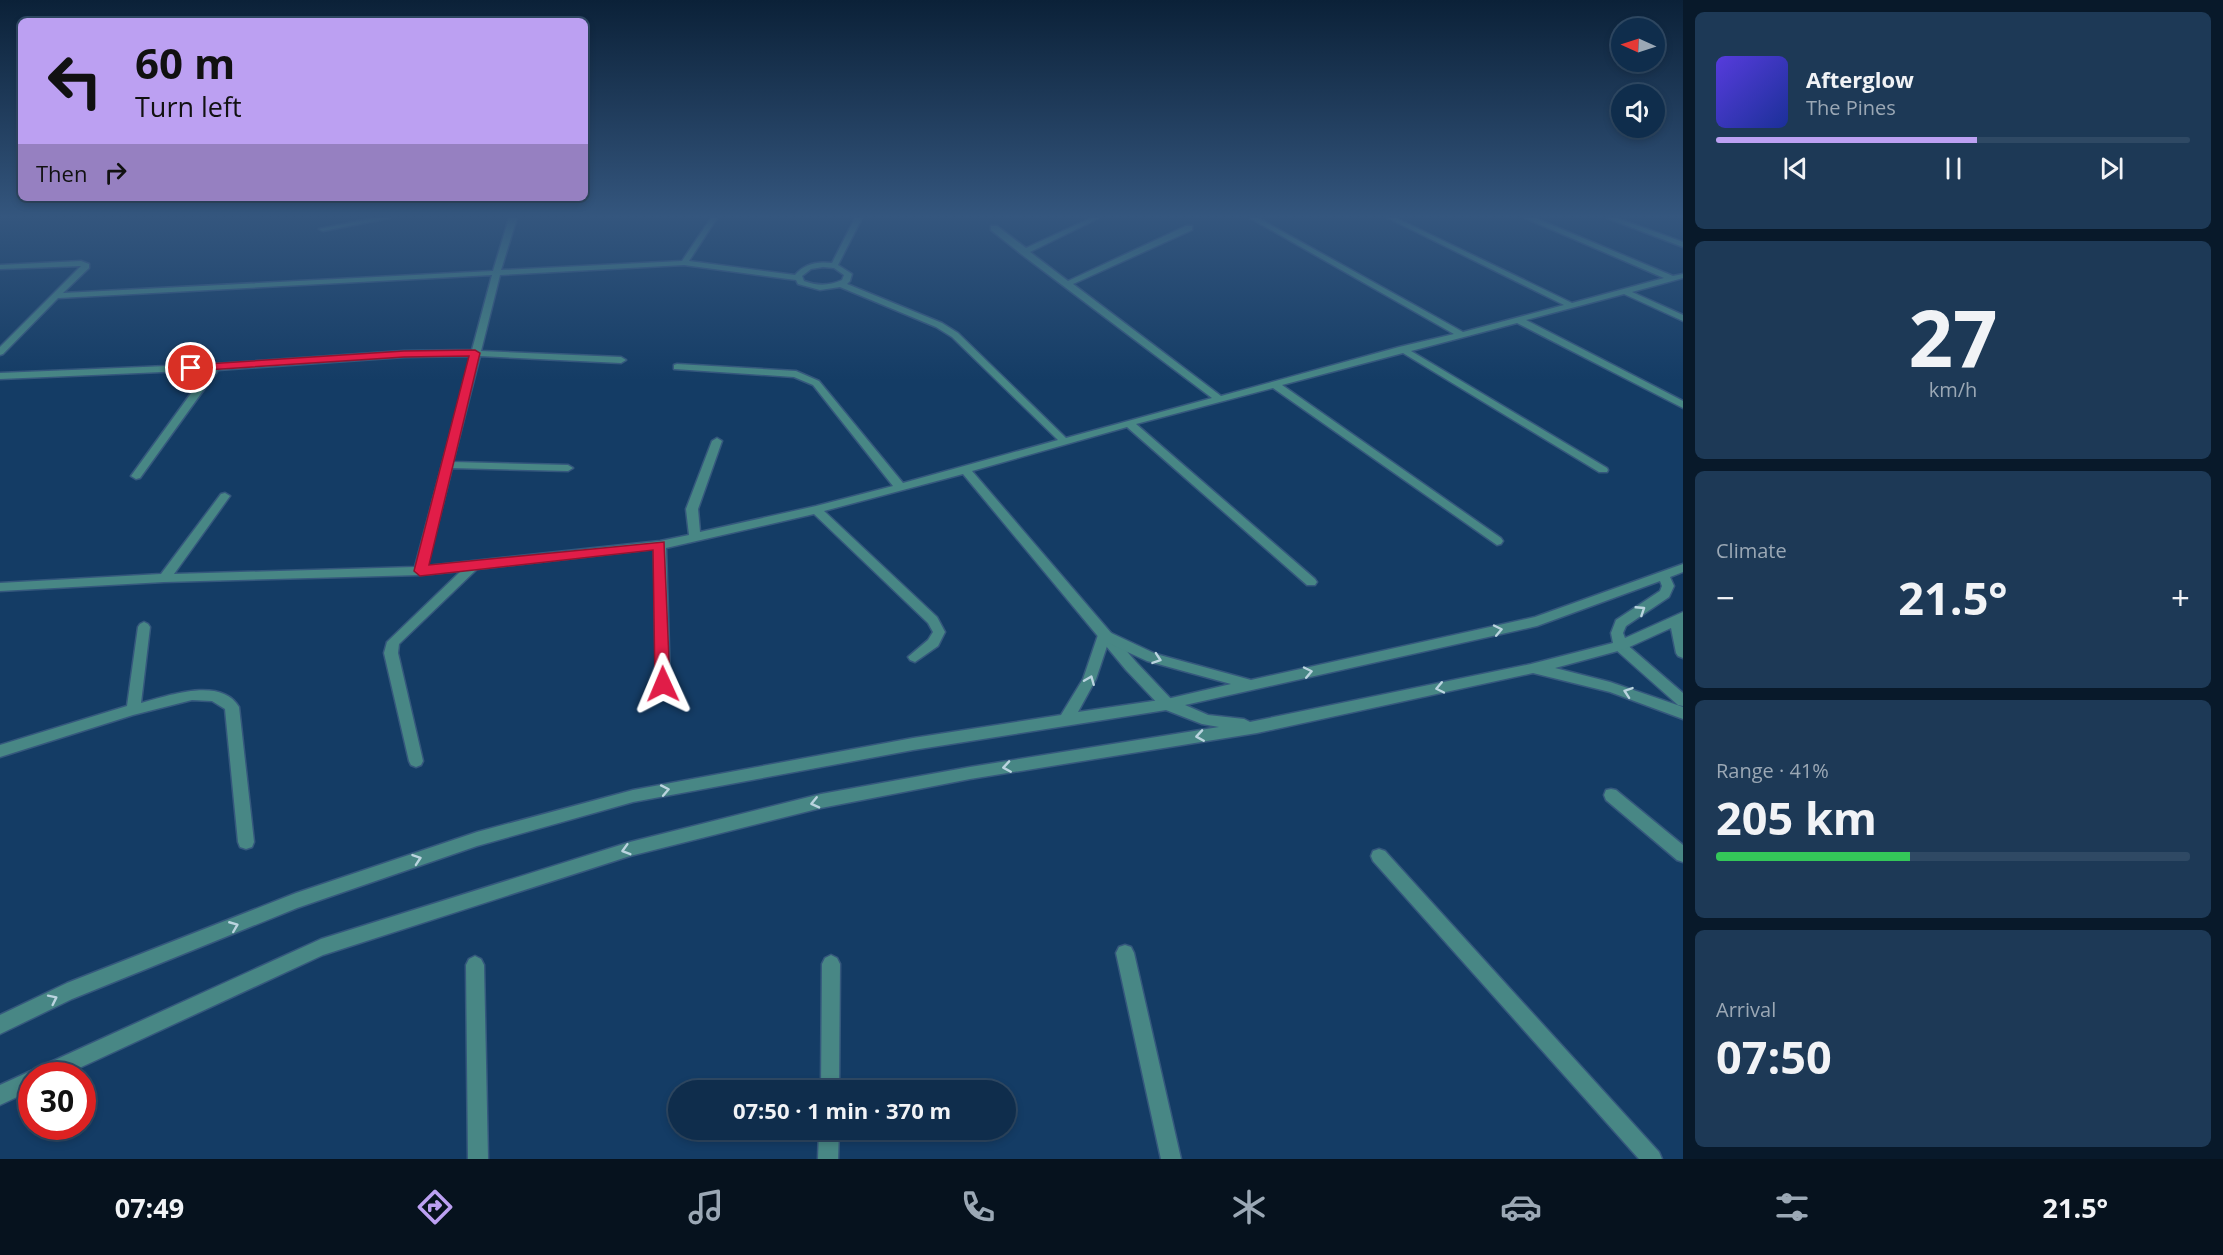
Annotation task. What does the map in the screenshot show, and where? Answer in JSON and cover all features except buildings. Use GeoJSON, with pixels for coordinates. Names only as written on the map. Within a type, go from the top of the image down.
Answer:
{"type":"FeatureCollection","features":[{"type":"Feature","properties":{"kind":"street"},"geometry":{"type":"LineString","coordinates":[[0,352],[80,272]]}},
{"type":"Feature","properties":{"kind":"street"},"geometry":{"type":"LineString","coordinates":[[58,296],[529,272]]}},
{"type":"Feature","properties":{"kind":"street"},"geometry":{"type":"LineString","coordinates":[[753,272],[798,278],[814,287],[831,287],[840,284],[846,281],[848,274],[845,272]]}},
{"type":"Feature","properties":{"kind":"street"},"geometry":{"type":"LineString","coordinates":[[798,278],[800,272]]}},
{"type":"Feature","properties":{"kind":"street"},"geometry":{"type":"LineString","coordinates":[[1051,272],[1219,399]]}},
{"type":"Feature","properties":{"kind":"street"},"geometry":{"type":"LineString","coordinates":[[1067,284],[1093,272]]}},
{"type":"Feature","properties":{"kind":"street"},"geometry":{"type":"LineString","coordinates":[[1350,272],[1460,334]]}},
{"type":"Feature","properties":{"kind":"street"},"geometry":{"type":"LineString","coordinates":[[1502,272],[1570,305]]}},
{"type":"Feature","properties":{"kind":"street"},"geometry":{"type":"LineString","coordinates":[[1656,272],[1670,278]]}},
{"type":"Feature","properties":{"kind":"street"},"geometry":{"type":"LineString","coordinates":[[420,571],[496,274]]}},
{"type":"Feature","properties":{"kind":"street"},"geometry":{"type":"LineString","coordinates":[[0,587],[164,578],[420,571],[660,545],[816,510],[1402,349],[1683,276]]}},
{"type":"Feature","properties":{"kind":"street"},"geometry":{"type":"LineString","coordinates":[[840,284],[939,325],[956,335],[1064,441]]}},
{"type":"Feature","properties":{"kind":"street"},"geometry":{"type":"LineString","coordinates":[[1623,291],[1683,318]]}},
{"type":"Feature","properties":{"kind":"street"},"geometry":{"type":"LineString","coordinates":[[1517,319],[1683,405]]}},
{"type":"Feature","properties":{"kind":"street"},"geometry":{"type":"LineString","coordinates":[[1402,349],[1603,470]]}},
{"type":"Feature","properties":{"kind":"street"},"geometry":{"type":"LineString","coordinates":[[0,376],[215,367],[404,354],[475,353],[621,360]]}},
{"type":"Feature","properties":{"kind":"street"},"geometry":{"type":"LineString","coordinates":[[136,476],[215,367]]}},
{"type":"Feature","properties":{"kind":"street"},"geometry":{"type":"LineString","coordinates":[[677,367],[796,374],[816,382],[899,486]]}},
{"type":"Feature","properties":{"kind":"street"},"geometry":{"type":"LineString","coordinates":[[1274,384],[1497,541]]}},
{"type":"Feature","properties":{"kind":"street"},"geometry":{"type":"LineString","coordinates":[[1129,423],[1311,582]]}},
{"type":"Feature","properties":{"kind":"street"},"geometry":{"type":"LineString","coordinates":[[695,537],[692,508],[717,441]]}},
{"type":"Feature","properties":{"kind":"street"},"geometry":{"type":"LineString","coordinates":[[447,465],[568,468]]}},
{"type":"Feature","properties":{"kind":"street"},"geometry":{"type":"LineString","coordinates":[[964,470],[1104,635],[1167,704],[1207,720],[1257,727]]}},
{"type":"Feature","properties":{"kind":"street"},"geometry":{"type":"LineString","coordinates":[[164,578],[225,496]]}},
{"type":"Feature","properties":{"kind":"street"},"geometry":{"type":"LineString","coordinates":[[816,510],[933,620],[939,632],[933,642],[915,657]]}},
{"type":"Feature","properties":{"kind":"street"},"geometry":{"type":"LineString","coordinates":[[660,545],[663,684]]}},
{"type":"Feature","properties":{"kind":"street"},"geometry":{"type":"LineString","coordinates":[[416,761],[391,653],[393,642],[473,566]]}},
{"type":"Feature","properties":{"kind":"street"},"geometry":{"type":"LineString","coordinates":[[0,1024],[67,992],[296,901],[477,839],[633,796],[913,744],[1167,704],[1537,621],[1683,568]]}},
{"type":"Feature","properties":{"kind":"street"},"geometry":{"type":"LineString","coordinates":[[1664,576],[1668,586],[1665,594],[1620,623],[1617,633],[1620,646],[1683,701]]}},
{"type":"Feature","properties":{"kind":"street"},"geometry":{"type":"LineString","coordinates":[[70,1062],[321,947],[630,849],[821,801],[970,773],[1257,727],[1531,669],[1620,646],[1679,619],[1683,653]]}},
{"type":"Feature","properties":{"kind":"street"},"geometry":{"type":"LineString","coordinates":[[133,710],[144,627]]}},
{"type":"Feature","properties":{"kind":"street"},"geometry":{"type":"LineString","coordinates":[[1104,635],[1152,658],[1251,684]]}},
{"type":"Feature","properties":{"kind":"street"},"geometry":{"type":"LineString","coordinates":[[1065,720],[1084,695],[1092,679],[1104,635]]}},
{"type":"Feature","properties":{"kind":"street"},"geometry":{"type":"LineString","coordinates":[[1531,669],[1575,676],[1629,692],[1683,713]]}},
{"type":"Feature","properties":{"kind":"street"},"geometry":{"type":"LineString","coordinates":[[0,751],[133,710],[192,695],[213,696],[224,700],[232,707],[246,842]]}},
{"type":"Feature","properties":{"kind":"street"},"geometry":{"type":"LineString","coordinates":[[1611,795],[1683,855]]}},
{"type":"Feature","properties":{"kind":"street"},"geometry":{"type":"LineString","coordinates":[[1379,856],[1652,1159]]}},
{"type":"Feature","properties":{"kind":"street"},"geometry":{"type":"LineString","coordinates":[[1125,953],[1172,1159]]}},
{"type":"Feature","properties":{"kind":"street"},"geometry":{"type":"LineString","coordinates":[[830,1080],[831,964]]}},
{"type":"Feature","properties":{"kind":"street"},"geometry":{"type":"LineString","coordinates":[[476,965],[478,1159]]}},
{"type":"Feature","properties":{"kind":"street"},"geometry":{"type":"LineString","coordinates":[[0,1095],[18,1087]]}},
{"type":"Feature","properties":{"kind":"street"},"geometry":{"type":"LineString","coordinates":[[828,1159],[829,1140]]}},
{"type":"Feature","properties":{"kind":"route"},"geometry":{"type":"LineString","coordinates":[[191,368],[404,354],[475,353],[420,571],[660,545],[663,684]]}}]}
